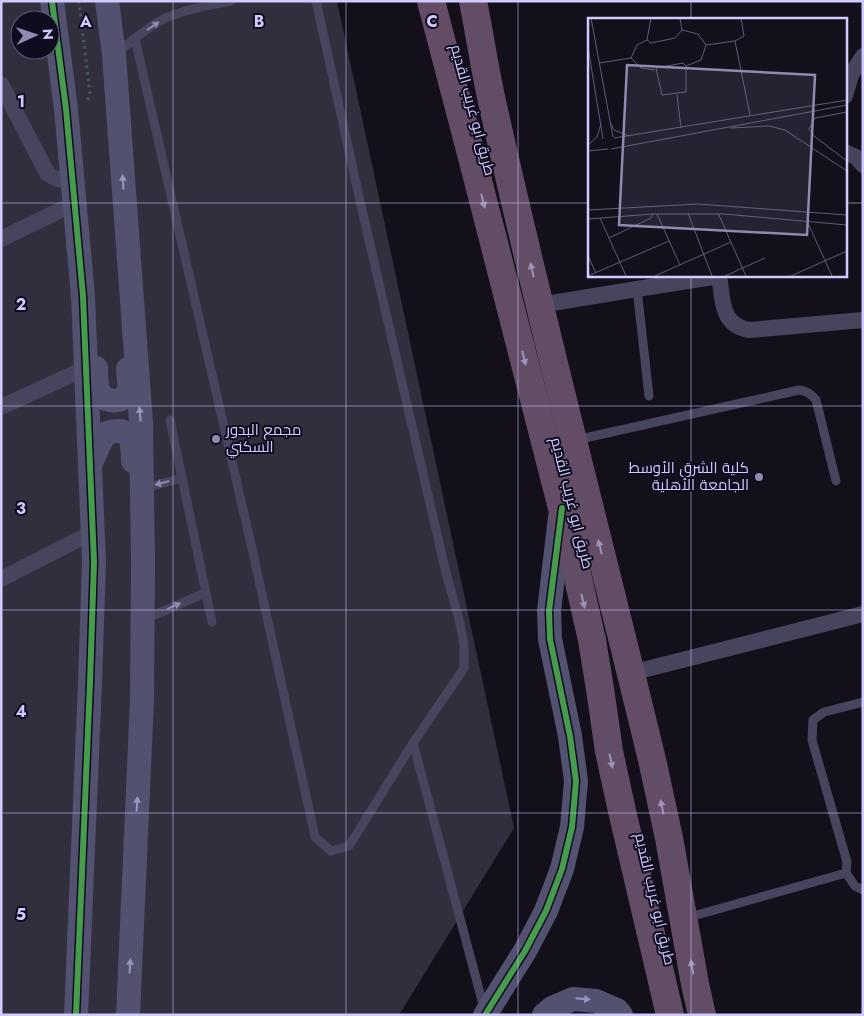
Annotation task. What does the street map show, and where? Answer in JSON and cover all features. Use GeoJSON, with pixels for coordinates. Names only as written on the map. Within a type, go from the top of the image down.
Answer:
{"type":"FeatureCollection","features":[{"type":"Feature","properties":{"kind":"highway","name":"طريق ابو غريب القديم"},"geometry":{"type":"LineString","coordinates":[[431,1],[562,508],[592,640],[609,750],[620,802],[670,1015]]}},
{"type":"Feature","properties":{"kind":"highway","name":"طريق ابو غريب القديم"},"geometry":{"type":"LineString","coordinates":[[473,1],[494,112],[655,773],[702,1015]]}},
{"type":"Feature","properties":{"kind":"highway"},"geometry":{"type":"LineString","coordinates":[[483,55],[485,33],[492,1]]}},
{"type":"Feature","properties":{"kind":"street"},"geometry":{"type":"LineString","coordinates":[[52,1],[66,109],[83,296],[94,562],[90,683],[73,1013]]}},
{"type":"Feature","properties":{"kind":"street"},"geometry":{"type":"LineString","coordinates":[[107,1],[114,55],[140,423],[142,488],[142,709],[128,1015]]}},
{"type":"Feature","properties":{"kind":"street"},"geometry":{"type":"LineString","coordinates":[[846,92],[851,75],[863,56]]}},
{"type":"Feature","properties":{"kind":"street"},"geometry":{"type":"LineString","coordinates":[[1,84],[47,173],[55,179],[64,181],[73,179]]}},
{"type":"Feature","properties":{"kind":"street"},"geometry":{"type":"LineString","coordinates":[[846,153],[856,158],[863,165]]}},
{"type":"Feature","properties":{"kind":"street"},"geometry":{"type":"LineString","coordinates":[[1,239],[75,203]]}},
{"type":"Feature","properties":{"kind":"street"},"geometry":{"type":"LineString","coordinates":[[77,228],[90,290],[95,364],[99,391],[103,398],[118,400],[125,397],[129,391],[122,283],[125,218]]}},
{"type":"Feature","properties":{"kind":"street"},"geometry":{"type":"LineString","coordinates":[[540,305],[719,276],[725,312],[730,322],[742,329],[749,330],[863,320]]}},
{"type":"Feature","properties":{"kind":"street"},"geometry":{"type":"LineString","coordinates":[[1,406],[86,368]]}},
{"type":"Feature","properties":{"kind":"street"},"geometry":{"type":"LineString","coordinates":[[90,466],[106,434],[121,430],[128,434],[131,439],[132,448],[133,564],[142,631]]}},
{"type":"Feature","properties":{"kind":"street"},"geometry":{"type":"LineString","coordinates":[[485,1014],[525,951],[546,911],[562,869],[572,827],[576,781],[572,745],[550,639],[549,611],[562,508]]}},
{"type":"Feature","properties":{"kind":"street"},"geometry":{"type":"LineString","coordinates":[[1,579],[93,532]]}},
{"type":"Feature","properties":{"kind":"street"},"geometry":{"type":"LineString","coordinates":[[631,673],[863,614]]}},
{"type":"Feature","properties":{"kind":"street"},"geometry":{"type":"LineString","coordinates":[[544,1015],[552,1008],[573,999],[596,1001],[617,1010],[621,1015]]}},
{"type":"Feature","properties":{"kind":"lane"},"geometry":{"type":"LineString","coordinates":[[114,55],[154,24],[203,6],[232,1]]}},
{"type":"Feature","properties":{"kind":"lane"},"geometry":{"type":"LineString","coordinates":[[135,39],[253,553],[315,837],[331,851],[348,846],[413,743],[464,668],[464,644],[360,201],[316,1]]}},
{"type":"Feature","properties":{"kind":"lane"},"geometry":{"type":"LineString","coordinates":[[637,289],[649,396]]}},
{"type":"Feature","properties":{"kind":"lane"},"geometry":{"type":"LineString","coordinates":[[573,440],[799,390],[813,396],[818,406],[836,481]]}},
{"type":"Feature","properties":{"kind":"lane"},"geometry":{"type":"LineString","coordinates":[[170,420],[212,622]]}},
{"type":"Feature","properties":{"kind":"lane"},"geometry":{"type":"LineString","coordinates":[[142,488],[182,478]]}},
{"type":"Feature","properties":{"kind":"lane"},"geometry":{"type":"LineString","coordinates":[[142,631],[206,592]]}},
{"type":"Feature","properties":{"kind":"lane"},"geometry":{"type":"LineString","coordinates":[[863,702],[824,712],[813,720],[812,740],[847,862],[846,873],[855,886],[863,890]]}},
{"type":"Feature","properties":{"kind":"lane"},"geometry":{"type":"LineString","coordinates":[[413,743],[485,1014]]}},
{"type":"Feature","properties":{"kind":"lane"},"geometry":{"type":"LineString","coordinates":[[683,918],[846,873]]}},
{"type":"Feature","properties":{"kind":"building","name":"مجمع البدور السكني"},"geometry":{"type":"Polygon","coordinates":[[[1,1],[337,1],[514,828],[399,1015],[1,1015],[1,1]]]}},
{"type":"Feature","properties":{"kind":"cycle path"},"geometry":{"type":"LineString","coordinates":[[52,1],[66,109],[83,296],[94,562],[76,1015]]}},
{"type":"Feature","properties":{"kind":"cycle path"},"geometry":{"type":"LineString","coordinates":[[485,1015],[525,951],[546,911],[562,869],[572,827],[576,781],[570,736],[550,639],[549,611],[562,508]]}},
{"type":"Feature","properties":{"kind":"place","name":"مجمع البدور السكني"},"geometry":{"type":"Point","coordinates":[216,439]}},
{"type":"Feature","properties":{"kind":"place","name":"كلية الشرق الأوسط الجامعة الأهلية"},"geometry":{"type":"Point","coordinates":[759,477]}}]}
